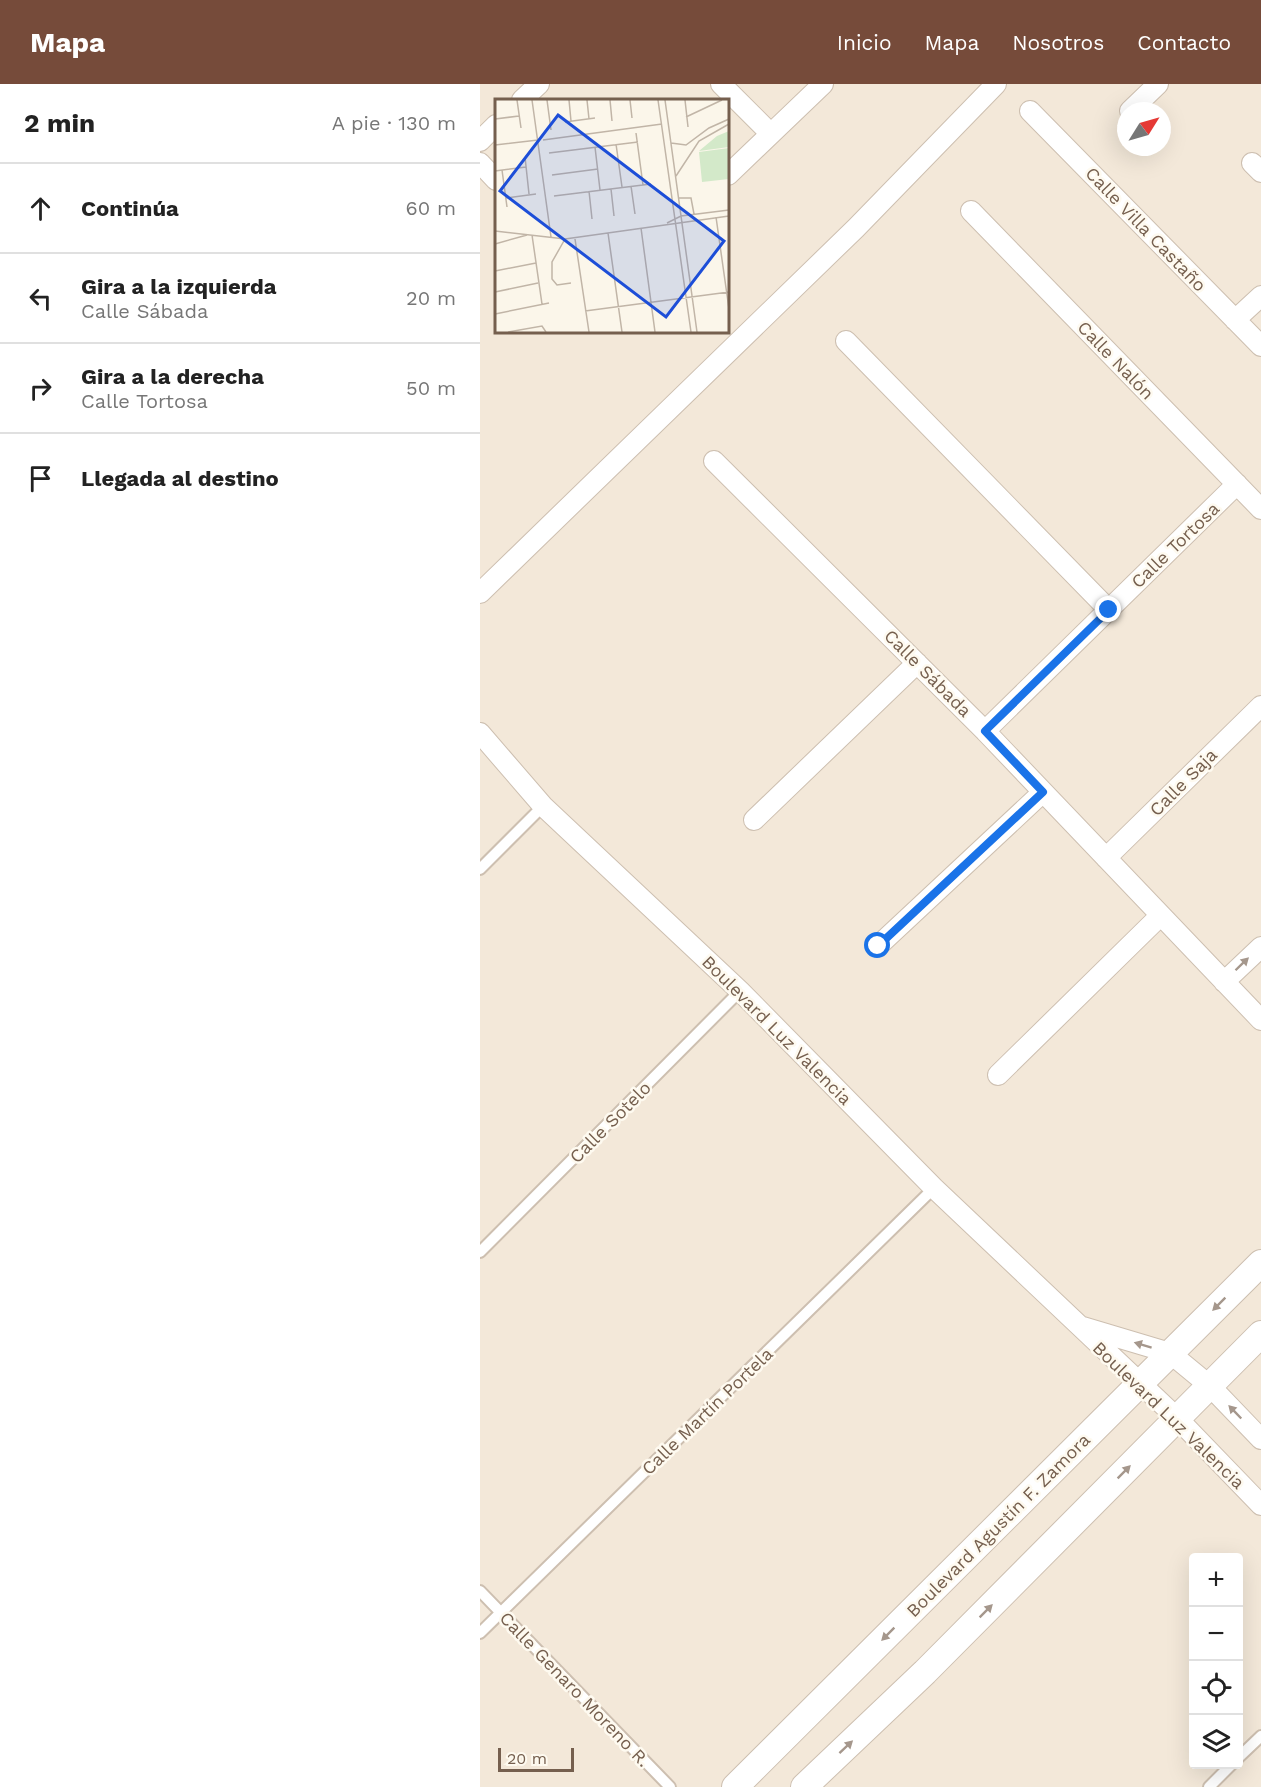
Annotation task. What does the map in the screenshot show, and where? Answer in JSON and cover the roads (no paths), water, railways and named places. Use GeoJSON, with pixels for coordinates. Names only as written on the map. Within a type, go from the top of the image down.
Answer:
{"type":"FeatureCollection","features":[{"type":"Feature","properties":{"kind":"street"},"geometry":{"type":"LineString","coordinates":[[523,99],[538,84]]}},
{"type":"Feature","properties":{"kind":"street"},"geometry":{"type":"LineString","coordinates":[[721,84],[771,134]]}},
{"type":"Feature","properties":{"kind":"street"},"geometry":{"type":"LineString","coordinates":[[729,174],[823,84]]}},
{"type":"Feature","properties":{"kind":"street"},"geometry":{"type":"LineString","coordinates":[[480,593],[856,228],[996,84]]}},
{"type":"Feature","properties":{"kind":"street"},"geometry":{"type":"LineString","coordinates":[[1139,102],[1158,84]]}},
{"type":"Feature","properties":{"kind":"street","name":"Calle Villa Castaño"},"geometry":{"type":"LineString","coordinates":[[1030,111],[1261,345]]}},
{"type":"Feature","properties":{"kind":"street"},"geometry":{"type":"LineString","coordinates":[[480,141],[495,126]]}},
{"type":"Feature","properties":{"kind":"street"},"geometry":{"type":"LineString","coordinates":[[480,163],[495,179]]}},
{"type":"Feature","properties":{"kind":"street","name":"Calle Nalón"},"geometry":{"type":"LineString","coordinates":[[971,211],[1261,509]]}},
{"type":"Feature","properties":{"kind":"street"},"geometry":{"type":"LineString","coordinates":[[1235,320],[1261,296]]}},
{"type":"Feature","properties":{"kind":"street"},"geometry":{"type":"LineString","coordinates":[[846,341],[1109,610]]}},
{"type":"Feature","properties":{"kind":"street","name":"Calle Sábada"},"geometry":{"type":"LineString","coordinates":[[714,461],[985,731],[1261,1020]]}},
{"type":"Feature","properties":{"kind":"street","name":"Calle Tortosa"},"geometry":{"type":"LineString","coordinates":[[985,731],[1237,484]]}},
{"type":"Feature","properties":{"kind":"street"},"geometry":{"type":"LineString","coordinates":[[754,820],[917,663]]}},
{"type":"Feature","properties":{"kind":"street","name":"Calle Saja"},"geometry":{"type":"LineString","coordinates":[[1106,858],[1261,706]]}},
{"type":"Feature","properties":{"kind":"street","name":"Boulevard Luz Valencia"},"geometry":{"type":"LineString","coordinates":[[483,742],[543,806],[740,991],[934,1188],[1177,1418],[1261,1505]]}},
{"type":"Feature","properties":{"kind":"street"},"geometry":{"type":"LineString","coordinates":[[878,946],[1043,792]]}},
{"type":"Feature","properties":{"kind":"street"},"geometry":{"type":"LineString","coordinates":[[998,1075],[1160,916]]}},
{"type":"Feature","properties":{"kind":"street"},"geometry":{"type":"LineString","coordinates":[[1224,982],[1261,946]]}},
{"type":"Feature","properties":{"kind":"street","name":"Boulevard Agustín F. Zamora"},"geometry":{"type":"LineString","coordinates":[[735,1787],[1261,1263]]}},
{"type":"Feature","properties":{"kind":"street","name":"Boulevard Luz Valencia"},"geometry":{"type":"LineString","coordinates":[[1077,1325],[1170,1353],[1209,1386],[1261,1439]]}},
{"type":"Feature","properties":{"kind":"street"},"geometry":{"type":"LineString","coordinates":[[804,1787],[925,1672],[1261,1334]]}},
{"type":"Feature","properties":{"kind":"lane"},"geometry":{"type":"LineString","coordinates":[[480,869],[543,806]]}},
{"type":"Feature","properties":{"kind":"lane","name":"Calle Sotelo"},"geometry":{"type":"LineString","coordinates":[[480,1252],[740,991]]}},
{"type":"Feature","properties":{"kind":"lane","name":"Calle Martín Portela"},"geometry":{"type":"LineString","coordinates":[[480,1633],[934,1188]]}},
{"type":"Feature","properties":{"kind":"lane","name":"Calle Genaro Moreno R."},"geometry":{"type":"LineString","coordinates":[[480,1591],[670,1787]]}},
{"type":"Feature","properties":{"kind":"lane"},"geometry":{"type":"LineString","coordinates":[[1243,1754],[1261,1736]]}},
{"type":"Feature","properties":{"kind":"lane"},"geometry":{"type":"LineString","coordinates":[[1209,1787],[1227,1769]]}}]}
